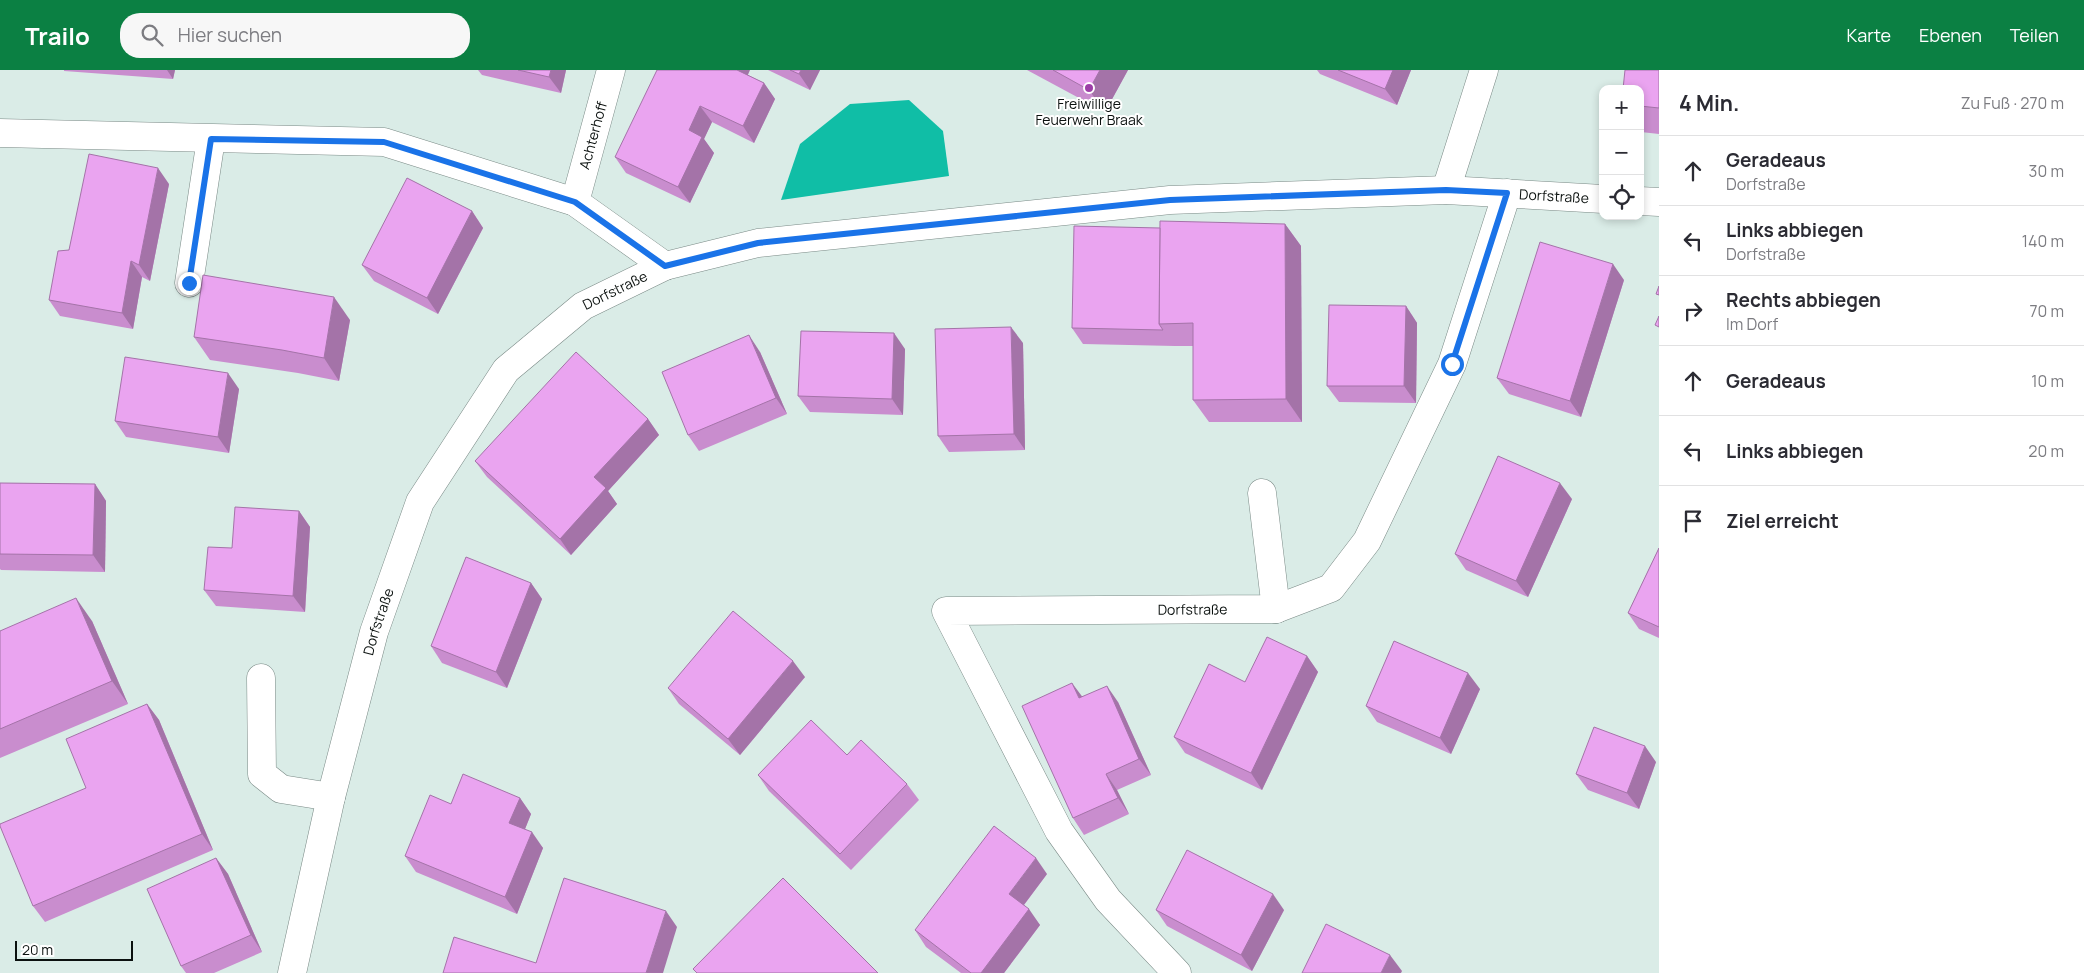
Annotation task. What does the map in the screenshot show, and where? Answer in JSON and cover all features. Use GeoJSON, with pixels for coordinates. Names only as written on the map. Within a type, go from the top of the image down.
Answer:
{"type":"FeatureCollection","features":[{"type":"Feature","properties":{"kind":"street","name":"Achterhoff"},"geometry":{"type":"LineString","coordinates":[[575,202],[610,70]]}},
{"type":"Feature","properties":{"kind":"street"},"geometry":{"type":"LineString","coordinates":[[1446,190],[1484,70]]}},
{"type":"Feature","properties":{"kind":"street"},"geometry":{"type":"LineString","coordinates":[[0,132],[211,139],[384,142],[575,202],[665,266]]}},
{"type":"Feature","properties":{"kind":"street"},"geometry":{"type":"LineString","coordinates":[[189,283],[211,139]]}},
{"type":"Feature","properties":{"kind":"street","name":"Dorfstraße"},"geometry":{"type":"LineString","coordinates":[[292,973],[330,797],[374,632],[420,502],[506,370],[583,306],[665,266],[758,243],[1170,200],[1446,190],[1599,199]]}},
{"type":"Feature","properties":{"kind":"street","name":"Dorfstraße"},"geometry":{"type":"LineString","coordinates":[[1177,973],[1108,900],[1059,831],[946,611],[1276,609],[1331,588],[1368,540],[1452,364],[1507,193]]}},
{"type":"Feature","properties":{"kind":"street"},"geometry":{"type":"LineString","coordinates":[[1644,201],[1659,202]]}},
{"type":"Feature","properties":{"kind":"street"},"geometry":{"type":"LineString","coordinates":[[1262,493],[1276,609]]}},
{"type":"Feature","properties":{"kind":"street"},"geometry":{"type":"LineString","coordinates":[[261,678],[262,774],[281,789],[330,797]]}},
{"type":"Feature","properties":{"kind":"shaded area"},"geometry":{"type":"Polygon","coordinates":[[[909,100],[943,131],[949,176],[781,200],[800,144],[850,104],[909,100]]]}},
{"type":"Feature","properties":{"kind":"building"},"geometry":{"type":"Polygon","coordinates":[[[518,70],[551,70],[549,77],[518,70]]]}},
{"type":"Feature","properties":{"kind":"building"},"geometry":{"type":"Polygon","coordinates":[[[657,70],[737,70],[764,83],[743,126],[700,106],[689,130],[702,137],[678,187],[615,157],[657,70]]]}},
{"type":"Feature","properties":{"kind":"building"},"geometry":{"type":"Polygon","coordinates":[[[790,70],[801,70],[799,74],[790,70]]]}},
{"type":"Feature","properties":{"kind":"building"},"geometry":{"type":"Polygon","coordinates":[[[1053,70],[1100,70],[1089,90],[1053,70]]]}},
{"type":"Feature","properties":{"kind":"building"},"geometry":{"type":"Polygon","coordinates":[[[1338,70],[1393,70],[1385,89],[1338,70]]]}},
{"type":"Feature","properties":{"kind":"building"},"geometry":{"type":"Polygon","coordinates":[[[1625,70],[1659,70],[1659,108],[1644,106],[1644,85],[1623,85],[1625,70]]]}},
{"type":"Feature","properties":{"kind":"building"},"geometry":{"type":"Polygon","coordinates":[[[89,154],[158,168],[139,265],[131,261],[122,313],[49,300],[58,251],[69,250],[89,154]]]}},
{"type":"Feature","properties":{"kind":"building"},"geometry":{"type":"Polygon","coordinates":[[[407,178],[472,211],[427,298],[362,265],[407,178]]]}},
{"type":"Feature","properties":{"kind":"building"},"geometry":{"type":"Polygon","coordinates":[[[1160,221],[1285,224],[1286,399],[1193,400],[1193,323],[1159,324],[1160,221]]]}},
{"type":"Feature","properties":{"kind":"building"},"geometry":{"type":"Polygon","coordinates":[[[1074,226],[1160,228],[1159,324],[1163,330],[1072,328],[1074,226]]]}},
{"type":"Feature","properties":{"kind":"building"},"geometry":{"type":"Polygon","coordinates":[[[1540,242],[1613,264],[1570,401],[1497,378],[1540,242]]]}},
{"type":"Feature","properties":{"kind":"building"},"geometry":{"type":"Polygon","coordinates":[[[203,275],[334,297],[324,358],[194,337],[203,275]]]}},
{"type":"Feature","properties":{"kind":"building"},"geometry":{"type":"Polygon","coordinates":[[[1329,305],[1406,306],[1404,386],[1327,386],[1329,305]]]}},
{"type":"Feature","properties":{"kind":"building"},"geometry":{"type":"Polygon","coordinates":[[[1659,316],[1659,327],[1655,325],[1659,316]]]}},
{"type":"Feature","properties":{"kind":"building"},"geometry":{"type":"Polygon","coordinates":[[[1011,327],[1014,434],[938,436],[935,329],[1011,327]]]}},
{"type":"Feature","properties":{"kind":"building"},"geometry":{"type":"Polygon","coordinates":[[[801,331],[894,333],[892,399],[798,396],[801,331]]]}},
{"type":"Feature","properties":{"kind":"building"},"geometry":{"type":"Polygon","coordinates":[[[749,335],[776,398],[688,435],[662,372],[749,335]]]}},
{"type":"Feature","properties":{"kind":"building"},"geometry":{"type":"Polygon","coordinates":[[[576,352],[648,419],[594,477],[606,488],[560,539],[475,461],[576,352]]]}},
{"type":"Feature","properties":{"kind":"building"},"geometry":{"type":"Polygon","coordinates":[[[125,357],[228,373],[218,437],[115,421],[125,357]]]}},
{"type":"Feature","properties":{"kind":"building"},"geometry":{"type":"Polygon","coordinates":[[[1498,456],[1560,483],[1516,581],[1455,554],[1498,456]]]}},
{"type":"Feature","properties":{"kind":"building"},"geometry":{"type":"Polygon","coordinates":[[[0,483],[95,484],[93,555],[0,554],[0,483]]]}},
{"type":"Feature","properties":{"kind":"building"},"geometry":{"type":"Polygon","coordinates":[[[235,507],[299,511],[293,596],[204,590],[208,547],[232,548],[235,507]]]}},
{"type":"Feature","properties":{"kind":"building"},"geometry":{"type":"Polygon","coordinates":[[[1659,548],[1659,627],[1628,613],[1659,548]]]}},
{"type":"Feature","properties":{"kind":"building"},"geometry":{"type":"Polygon","coordinates":[[[466,557],[531,583],[496,672],[431,646],[466,557]]]}},
{"type":"Feature","properties":{"kind":"building"},"geometry":{"type":"Polygon","coordinates":[[[76,598],[112,681],[0,729],[0,631],[76,598]]]}},
{"type":"Feature","properties":{"kind":"building"},"geometry":{"type":"Polygon","coordinates":[[[733,611],[793,661],[728,739],[668,688],[733,611]]]}},
{"type":"Feature","properties":{"kind":"building"},"geometry":{"type":"Polygon","coordinates":[[[1267,637],[1307,656],[1251,773],[1174,737],[1209,664],[1245,682],[1267,637]]]}},
{"type":"Feature","properties":{"kind":"building"},"geometry":{"type":"Polygon","coordinates":[[[1394,641],[1468,673],[1440,738],[1366,706],[1394,641]]]}},
{"type":"Feature","properties":{"kind":"building"},"geometry":{"type":"Polygon","coordinates":[[[1072,683],[1079,698],[1107,686],[1139,759],[1106,774],[1118,798],[1073,818],[1022,706],[1072,683]]]}},
{"type":"Feature","properties":{"kind":"building"},"geometry":{"type":"Polygon","coordinates":[[[147,704],[202,834],[33,906],[0,824],[86,788],[66,739],[147,704]]]}},
{"type":"Feature","properties":{"kind":"building"},"geometry":{"type":"Polygon","coordinates":[[[811,720],[847,755],[861,740],[907,784],[840,854],[758,775],[811,720]]]}},
{"type":"Feature","properties":{"kind":"building"},"geometry":{"type":"Polygon","coordinates":[[[1594,727],[1645,746],[1627,793],[1576,774],[1594,727]]]}},
{"type":"Feature","properties":{"kind":"building"},"geometry":{"type":"Polygon","coordinates":[[[463,774],[520,798],[509,823],[532,832],[505,897],[405,856],[430,795],[451,804],[463,774]]]}},
{"type":"Feature","properties":{"kind":"building"},"geometry":{"type":"Polygon","coordinates":[[[994,826],[1036,858],[1009,894],[1029,909],[981,973],[971,973],[915,930],[994,826]]]}},
{"type":"Feature","properties":{"kind":"building"},"geometry":{"type":"Polygon","coordinates":[[[1187,850],[1273,894],[1241,955],[1156,910],[1187,850]]]}},
{"type":"Feature","properties":{"kind":"building"},"geometry":{"type":"Polygon","coordinates":[[[216,858],[251,935],[181,966],[147,889],[216,858]]]}},
{"type":"Feature","properties":{"kind":"building"},"geometry":{"type":"Polygon","coordinates":[[[564,878],[666,911],[646,973],[443,973],[454,937],[536,963],[564,878]]]}},
{"type":"Feature","properties":{"kind":"building"},"geometry":{"type":"Polygon","coordinates":[[[783,878],[878,973],[697,973],[693,969],[783,878]]]}},
{"type":"Feature","properties":{"kind":"building"},"geometry":{"type":"Polygon","coordinates":[[[1326,924],[1390,955],[1381,973],[1302,973],[1326,924]]]}},
{"type":"Feature","properties":{"kind":"place","name":"Freiwillige Feuerwehr Braak"},"geometry":{"type":"Point","coordinates":[1089,88]}},
{"type":"Feature","properties":{"kind":"route"},"geometry":{"type":"LineString","coordinates":[[189,283],[211,139],[384,142],[575,202],[665,266],[758,243],[1170,200],[1446,190],[1507,193],[1452,364]]}}]}
